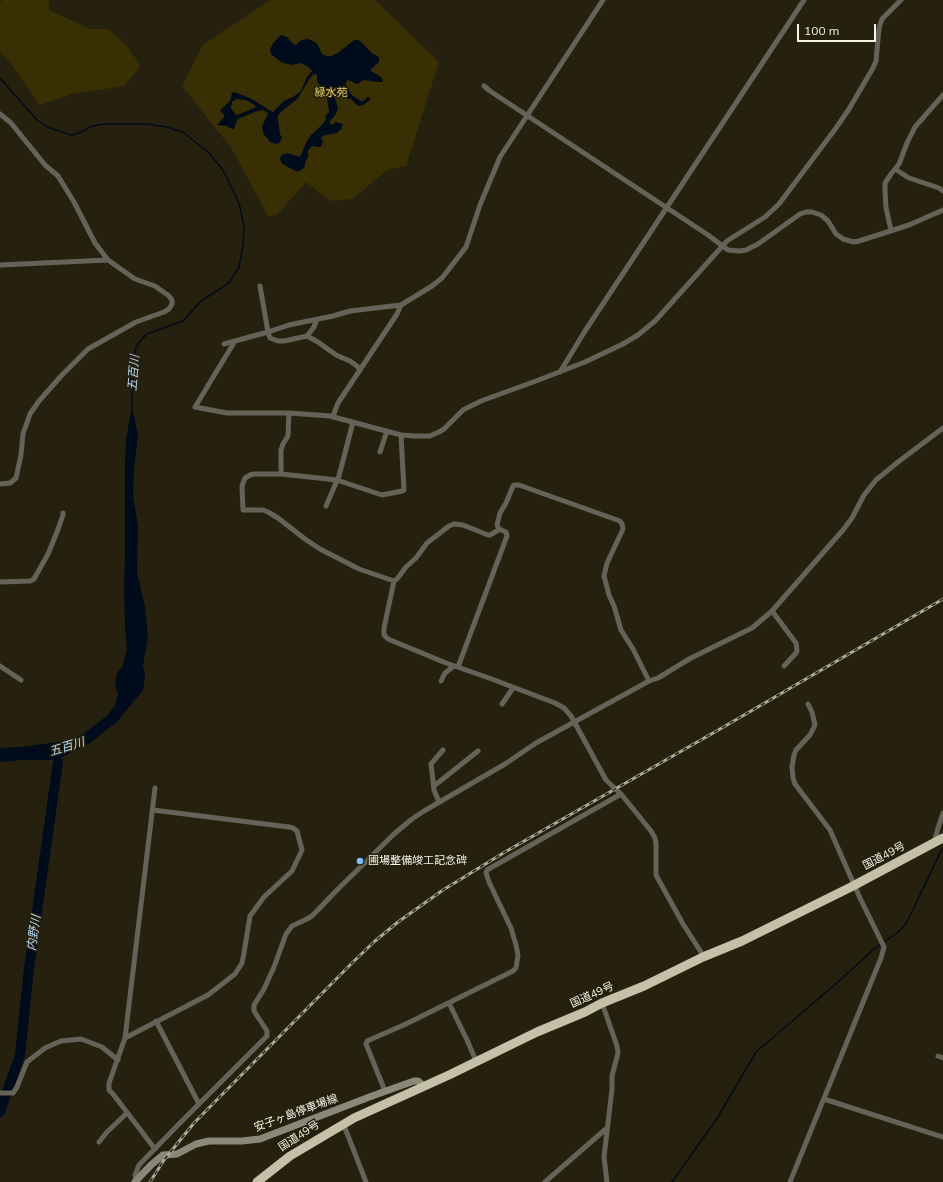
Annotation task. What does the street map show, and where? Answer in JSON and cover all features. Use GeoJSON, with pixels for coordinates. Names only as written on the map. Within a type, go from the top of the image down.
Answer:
{"type":"FeatureCollection","features":[{"type":"Feature","properties":{"kind":"highway","name":"国道49号"},"geometry":{"type":"LineString","coordinates":[[257,1182],[290,1156],[343,1123],[537,1032],[644,986],[702,957],[742,940],[854,885],[943,838]]}},
{"type":"Feature","properties":{"kind":"main road","name":"安子ヶ島停車場線"},"geometry":{"type":"LineString","coordinates":[[135,1181],[163,1155],[177,1154],[196,1144],[209,1141],[242,1142],[260,1139],[414,1081],[418,1081],[424,1086]]}},
{"type":"Feature","properties":{"kind":"street"},"geometry":{"type":"LineString","coordinates":[[224,344],[289,325],[350,311],[401,305],[442,278],[466,247],[480,205],[497,163],[603,0]]}},
{"type":"Feature","properties":{"kind":"street"},"geometry":{"type":"LineString","coordinates":[[560,372],[585,331],[804,0]]}},
{"type":"Feature","properties":{"kind":"street"},"geometry":{"type":"LineString","coordinates":[[235,341],[195,407],[227,413],[288,413],[333,416],[401,435],[423,437],[435,435],[444,429],[463,410],[471,405],[560,372],[616,348],[638,335],[655,321],[731,237],[771,212],[779,204],[836,128],[873,68],[876,61],[879,28],[882,19],[901,0]]}},
{"type":"Feature","properties":{"kind":"street"},"geometry":{"type":"LineString","coordinates":[[484,86],[708,235],[728,250],[746,250],[758,244],[800,214],[806,212],[816,213],[824,217],[836,234],[843,239],[849,241],[859,241],[909,225],[943,210]]}},
{"type":"Feature","properties":{"kind":"street"},"geometry":{"type":"LineString","coordinates":[[891,230],[884,189],[887,179],[900,164],[915,127],[943,95]]}},
{"type":"Feature","properties":{"kind":"street"},"geometry":{"type":"LineString","coordinates":[[0,114],[11,123],[45,165],[58,176],[74,202],[95,243],[108,260],[134,279],[156,286],[172,300],[172,304],[164,312],[136,322],[88,350],[62,375],[38,401],[30,414],[23,434],[21,455],[16,478],[10,483],[0,484]]}},
{"type":"Feature","properties":{"kind":"street"},"geometry":{"type":"LineString","coordinates":[[896,169],[909,178],[939,188],[943,191]]}},
{"type":"Feature","properties":{"kind":"street"},"geometry":{"type":"LineString","coordinates":[[0,265],[108,260]]}},
{"type":"Feature","properties":{"kind":"street"},"geometry":{"type":"LineString","coordinates":[[260,286],[270,338],[278,341],[307,336],[336,355],[350,361],[360,370]]}},
{"type":"Feature","properties":{"kind":"street"},"geometry":{"type":"LineString","coordinates":[[333,416],[338,403],[397,314],[401,305]]}},
{"type":"Feature","properties":{"kind":"street"},"geometry":{"type":"LineString","coordinates":[[307,336],[314,327],[317,319]]}},
{"type":"Feature","properties":{"kind":"street"},"geometry":{"type":"LineString","coordinates":[[281,474],[282,447],[289,433],[288,413]]}},
{"type":"Feature","properties":{"kind":"street"},"geometry":{"type":"LineString","coordinates":[[326,506],[337,480],[353,422]]}},
{"type":"Feature","properties":{"kind":"street"},"geometry":{"type":"LineString","coordinates":[[135,1181],[137,1169],[155,1149],[267,1036],[267,1031],[254,1011],[254,1004],[264,990],[289,930],[312,916],[394,834],[412,819],[505,764],[536,743],[658,678],[700,653],[752,628],[772,611],[843,530],[872,485],[898,462],[943,428]]}},
{"type":"Feature","properties":{"kind":"street"},"geometry":{"type":"LineString","coordinates":[[380,452],[387,431]]}},
{"type":"Feature","properties":{"kind":"street"},"geometry":{"type":"LineString","coordinates":[[394,581],[359,569],[320,549],[278,518],[264,510],[243,510],[242,486],[246,478],[250,475],[281,474],[337,480],[382,495],[404,491],[401,435]]}},
{"type":"Feature","properties":{"kind":"street"},"geometry":{"type":"LineString","coordinates":[[499,529],[497,525],[500,513],[513,486],[516,484],[622,523],[622,529],[607,563],[604,576],[621,630],[649,682]]}},
{"type":"Feature","properties":{"kind":"street"},"geometry":{"type":"LineString","coordinates":[[0,582],[30,581],[34,579],[48,554],[63,513]]}},
{"type":"Feature","properties":{"kind":"street"},"geometry":{"type":"LineString","coordinates":[[499,529],[488,535],[463,525],[454,524],[427,543],[416,558],[406,567],[398,579],[394,581],[384,628],[386,638],[456,667],[489,678],[561,707],[568,712],[606,780],[621,794],[655,838],[656,875],[683,924],[701,952],[702,957]]}},
{"type":"Feature","properties":{"kind":"street"},"geometry":{"type":"LineString","coordinates":[[441,681],[445,673],[456,667],[507,536],[506,532],[499,529]]}},
{"type":"Feature","properties":{"kind":"street"},"geometry":{"type":"LineString","coordinates":[[772,611],[796,643],[796,653],[784,666]]}},
{"type":"Feature","properties":{"kind":"street"},"geometry":{"type":"LineString","coordinates":[[0,666],[21,680]]}},
{"type":"Feature","properties":{"kind":"street"},"geometry":{"type":"LineString","coordinates":[[502,704],[513,688]]}},
{"type":"Feature","properties":{"kind":"street"},"geometry":{"type":"LineString","coordinates":[[790,1182],[884,950],[884,946],[854,885],[830,830],[795,784],[793,778],[792,767],[796,750],[810,735],[815,725],[812,712],[808,704]]}},
{"type":"Feature","properties":{"kind":"street"},"geometry":{"type":"LineString","coordinates":[[439,802],[434,790],[431,764],[442,750]]}},
{"type":"Feature","properties":{"kind":"street"},"geometry":{"type":"LineString","coordinates":[[434,786],[478,751]]}},
{"type":"Feature","properties":{"kind":"street"},"geometry":{"type":"LineString","coordinates":[[155,788],[125,1038],[109,1086],[111,1092],[155,1149]]}},
{"type":"Feature","properties":{"kind":"street"},"geometry":{"type":"LineString","coordinates":[[385,1091],[366,1044],[367,1041],[406,1024],[513,971],[516,966],[518,954],[511,928],[489,882],[486,873],[487,870],[621,794]]}},
{"type":"Feature","properties":{"kind":"street"},"geometry":{"type":"LineString","coordinates":[[125,1038],[208,995],[235,974],[242,963],[250,916],[264,897],[292,871],[300,857],[302,847],[297,831],[289,827],[153,810]]}},
{"type":"Feature","properties":{"kind":"street"},"geometry":{"type":"LineString","coordinates":[[934,843],[943,814]]}},
{"type":"Feature","properties":{"kind":"street"},"geometry":{"type":"LineString","coordinates":[[449,1003],[476,1061]]}},
{"type":"Feature","properties":{"kind":"street"},"geometry":{"type":"LineString","coordinates":[[602,1003],[618,1053],[612,1076],[612,1089],[604,1158],[606,1182]]}},
{"type":"Feature","properties":{"kind":"street"},"geometry":{"type":"LineString","coordinates":[[156,1021],[199,1104]]}},
{"type":"Feature","properties":{"kind":"street"},"geometry":{"type":"LineString","coordinates":[[0,1093],[13,1093],[17,1088],[27,1062],[45,1048],[61,1041],[81,1039],[102,1047],[118,1060]]}},
{"type":"Feature","properties":{"kind":"street"},"geometry":{"type":"LineString","coordinates":[[824,1099],[943,1137]]}},
{"type":"Feature","properties":{"kind":"street"},"geometry":{"type":"LineString","coordinates":[[99,1142],[127,1113]]}},
{"type":"Feature","properties":{"kind":"street"},"geometry":{"type":"LineString","coordinates":[[343,1123],[366,1182]]}},
{"type":"Feature","properties":{"kind":"street"},"geometry":{"type":"LineString","coordinates":[[545,1182],[607,1128]]}},
{"type":"Feature","properties":{"kind":"green space"},"geometry":{"type":"Polygon","coordinates":[[[2,0],[49,0],[49,10],[90,29],[109,29],[126,45],[141,66],[124,86],[72,94],[40,105],[9,61],[0,52],[0,3],[2,0]]]}},
{"type":"Feature","properties":{"kind":"green space","name":"緑水苑"},"geometry":{"type":"Polygon","coordinates":[[[270,0],[375,0],[439,62],[406,166],[387,170],[353,199],[331,201],[306,182],[277,215],[268,216],[232,149],[182,86],[203,45],[270,0]]]}},
{"type":"Feature","properties":{"kind":"water"},"geometry":{"type":"Polygon","coordinates":[[[281,35],[287,37],[293,44],[296,45],[301,40],[308,39],[318,45],[322,54],[331,56],[338,53],[354,40],[359,40],[373,54],[379,57],[378,63],[371,69],[371,71],[381,77],[383,80],[382,82],[364,80],[357,84],[348,80],[346,82],[346,86],[352,95],[362,102],[368,97],[370,100],[363,105],[358,106],[351,99],[344,97],[343,94],[339,92],[337,94],[335,98],[338,109],[336,114],[329,122],[332,125],[336,122],[343,124],[341,129],[337,133],[322,137],[323,142],[320,147],[312,146],[310,148],[304,168],[298,172],[284,165],[280,158],[282,155],[287,153],[300,157],[310,136],[326,120],[325,116],[329,112],[327,98],[322,87],[318,83],[316,74],[310,78],[298,98],[278,116],[280,134],[282,138],[279,143],[276,144],[270,142],[263,133],[262,126],[268,113],[263,110],[238,119],[234,129],[227,126],[217,125],[224,117],[224,114],[220,110],[230,101],[232,93],[234,92],[250,98],[273,112],[284,101],[301,91],[307,77],[312,71],[307,66],[300,63],[291,65],[281,62],[271,54],[270,49],[281,35]],[[236,99],[232,102],[231,108],[235,114],[237,115],[256,106],[246,100],[236,99]]]}},
{"type":"Feature","properties":{"kind":"water"},"geometry":{"type":"Polygon","coordinates":[[[132,406],[138,435],[134,469],[133,496],[138,526],[137,572],[145,607],[148,637],[143,665],[145,676],[143,690],[117,722],[90,743],[60,758],[57,775],[55,775],[56,760],[21,760],[0,762],[0,748],[66,741],[83,734],[107,716],[115,705],[118,693],[115,686],[117,673],[122,667],[127,650],[124,586],[125,463],[126,439],[132,406]]]}},
{"type":"Feature","properties":{"kind":"waterway","name":"五百川"},"geometry":{"type":"LineString","coordinates":[[0,78],[37,120],[47,127],[72,135],[92,126],[104,124],[147,124],[167,127],[184,133],[209,153],[223,170],[239,203],[244,227],[243,245],[239,267],[229,283],[201,301],[183,321],[147,334],[141,340],[136,347],[133,365],[132,407]]}},
{"type":"Feature","properties":{"kind":"waterway","name":"内野川"},"geometry":{"type":"LineString","coordinates":[[0,1112],[20,1055],[29,968],[58,762]]}},
{"type":"Feature","properties":{"kind":"waterway"},"geometry":{"type":"LineString","coordinates":[[884,942],[906,924],[943,847]]}},
{"type":"Feature","properties":{"kind":"waterway"},"geometry":{"type":"LineString","coordinates":[[672,1182],[716,1120],[756,1052],[881,944]]}},
{"type":"Feature","properties":{"kind":"railway"},"geometry":{"type":"LineString","coordinates":[[150,1182],[164,1160],[194,1123],[352,963],[398,922],[443,890],[505,852],[943,599]]}},
{"type":"Feature","properties":{"kind":"place","name":"圃場整備竣工記念碑"},"geometry":{"type":"Point","coordinates":[360,861]}}]}
